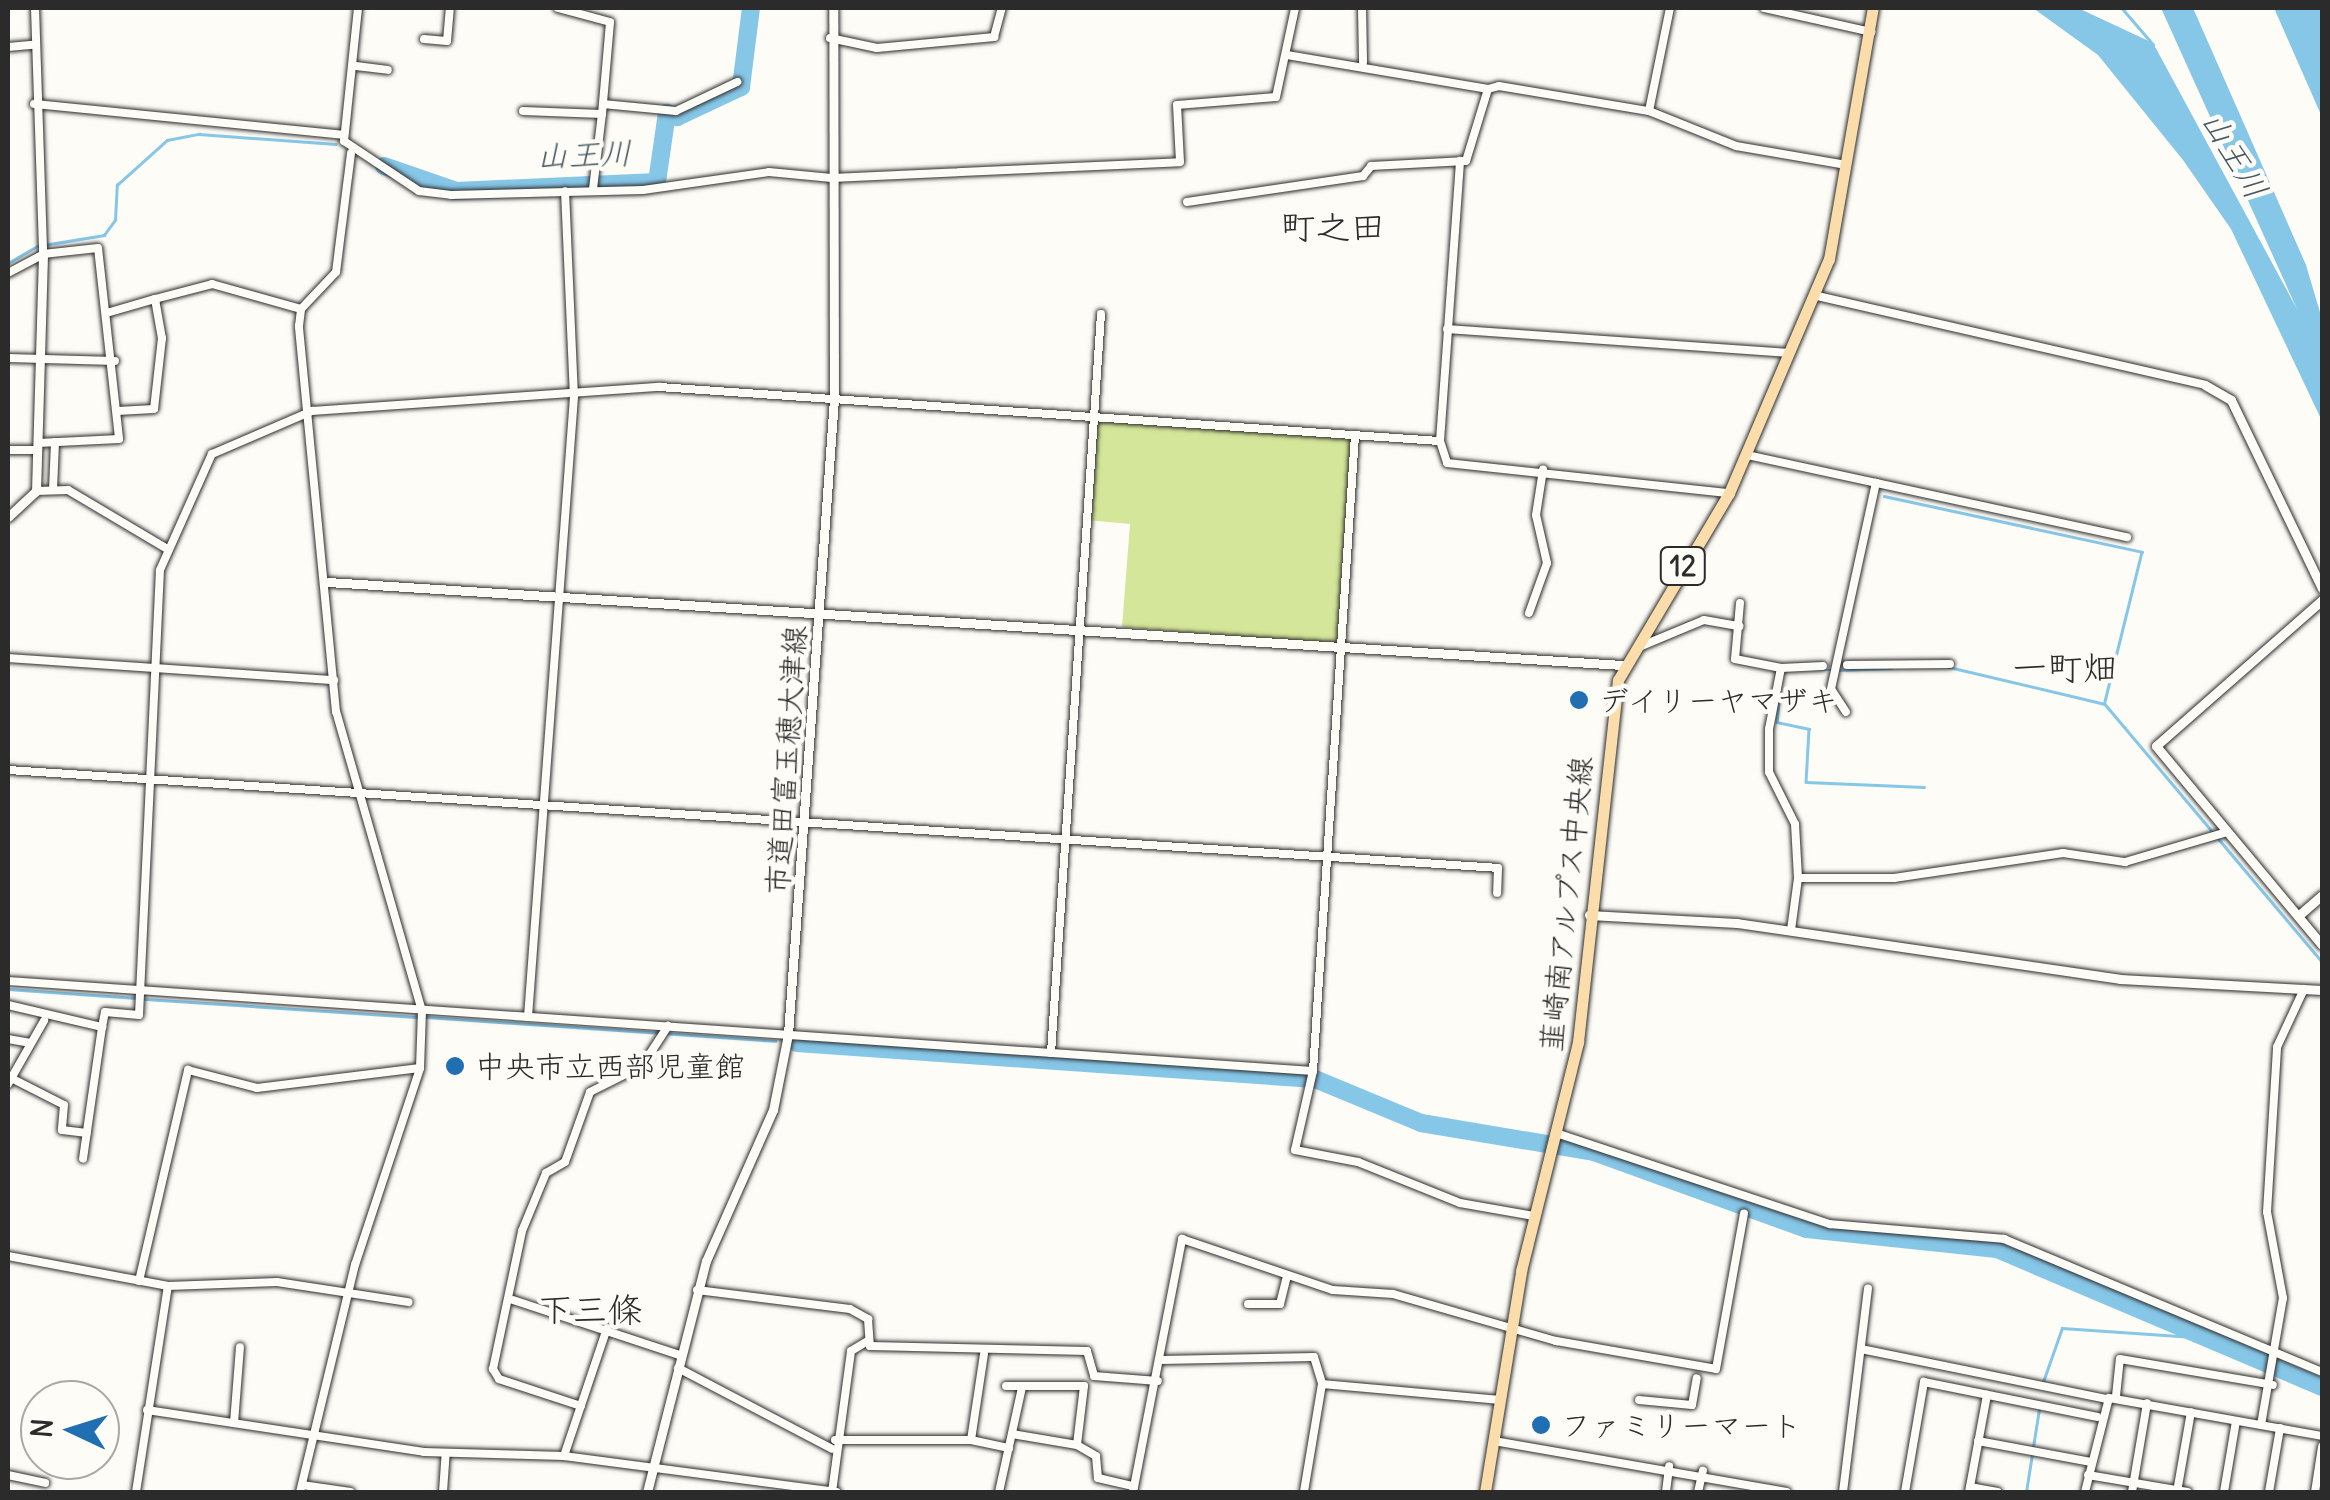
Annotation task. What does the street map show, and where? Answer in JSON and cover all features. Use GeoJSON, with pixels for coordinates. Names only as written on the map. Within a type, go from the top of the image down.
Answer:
{"type":"FeatureCollection","features":[{"type":"Feature","properties":{"kind":"main road","name":"韮崎南アルプス中央線"},"geometry":{"type":"LineString","coordinates":[[1485,1492],[1534,1216],[1578,1042],[1589,915],[1622,666],[1729,493],[1812,296],[1846,165],[1872,32],[1873,8]]}},
{"type":"Feature","properties":{"kind":"street"},"geometry":{"type":"LineString","coordinates":[[35,8],[34,104],[45,247],[36,491]]}},
{"type":"Feature","properties":{"kind":"street"},"geometry":{"type":"LineString","coordinates":[[350,1492],[301,1489],[350,1293],[420,1068],[421,1016],[334,680],[301,309],[336,272],[351,153],[343,135],[356,66],[358,8]]}},
{"type":"Feature","properties":{"kind":"street"},"geometry":{"type":"LineString","coordinates":[[424,39],[447,41],[450,8]]}},
{"type":"Feature","properties":{"kind":"street"},"geometry":{"type":"LineString","coordinates":[[558,8],[610,22],[592,189]]}},
{"type":"Feature","properties":{"kind":"street","name":"市道田富玉穂大津線"},"geometry":{"type":"LineString","coordinates":[[647,1492],[698,1290],[773,1110],[788,1034],[808,822],[834,398],[832,8]]}},
{"type":"Feature","properties":{"kind":"street"},"geometry":{"type":"LineString","coordinates":[[830,38],[877,48],[994,38],[1002,8]]}},
{"type":"Feature","properties":{"kind":"street"},"geometry":{"type":"LineString","coordinates":[[351,153],[434,194],[565,191],[769,172],[832,178],[1180,162],[1177,104],[1276,97],[1295,8]]}},
{"type":"Feature","properties":{"kind":"street"},"geometry":{"type":"LineString","coordinates":[[1362,8],[1363,62]]}},
{"type":"Feature","properties":{"kind":"street"},"geometry":{"type":"LineString","coordinates":[[1648,111],[1670,8]]}},
{"type":"Feature","properties":{"kind":"street"},"geometry":{"type":"LineString","coordinates":[[1764,8],[1872,32]]}},
{"type":"Feature","properties":{"kind":"street"},"geometry":{"type":"LineString","coordinates":[[8,47],[33,45]]}},
{"type":"Feature","properties":{"kind":"street"},"geometry":{"type":"LineString","coordinates":[[1287,55],[1363,62],[1488,89],[1560,92],[1648,111],[1736,146],[1846,165]]}},
{"type":"Feature","properties":{"kind":"street"},"geometry":{"type":"LineString","coordinates":[[356,66],[388,70]]}},
{"type":"Feature","properties":{"kind":"street"},"geometry":{"type":"LineString","coordinates":[[523,111],[676,110],[737,82]]}},
{"type":"Feature","properties":{"kind":"street"},"geometry":{"type":"LineString","coordinates":[[1188,202],[1363,176],[1371,166],[1460,161],[1473,152],[1488,89]]}},
{"type":"Feature","properties":{"kind":"street"},"geometry":{"type":"LineString","coordinates":[[34,104],[343,135]]}},
{"type":"Feature","properties":{"kind":"street"},"geometry":{"type":"LineString","coordinates":[[1460,161],[1440,441],[1447,463],[1543,470],[1729,493]]}},
{"type":"Feature","properties":{"kind":"street"},"geometry":{"type":"LineString","coordinates":[[528,1018],[574,397],[565,191]]}},
{"type":"Feature","properties":{"kind":"street"},"geometry":{"type":"LineString","coordinates":[[8,274],[45,247],[98,248],[110,312],[119,439],[55,442],[8,450]]}},
{"type":"Feature","properties":{"kind":"street"},"geometry":{"type":"LineString","coordinates":[[110,312],[212,284],[301,309]]}},
{"type":"Feature","properties":{"kind":"street"},"geometry":{"type":"LineString","coordinates":[[1812,296],[2206,384],[2231,400],[2322,588]]}},
{"type":"Feature","properties":{"kind":"street"},"geometry":{"type":"LineString","coordinates":[[117,411],[154,409],[162,338],[155,299]]}},
{"type":"Feature","properties":{"kind":"street"},"geometry":{"type":"LineString","coordinates":[[1051,1053],[1101,314]]}},
{"type":"Feature","properties":{"kind":"street"},"geometry":{"type":"LineString","coordinates":[[1447,329],[1789,353]]}},
{"type":"Feature","properties":{"kind":"street"},"geometry":{"type":"LineString","coordinates":[[8,358],[114,361]]}},
{"type":"Feature","properties":{"kind":"street"},"geometry":{"type":"LineString","coordinates":[[83,1159],[106,1012],[139,1016],[162,669],[160,570],[212,454],[312,412],[574,397],[659,387],[1440,441]]}},
{"type":"Feature","properties":{"kind":"street"},"geometry":{"type":"LineString","coordinates":[[1355,435],[1310,1076],[1295,1150],[1358,1162],[1460,1203],[1534,1216]]}},
{"type":"Feature","properties":{"kind":"street"},"geometry":{"type":"LineString","coordinates":[[53,490],[55,442]]}},
{"type":"Feature","properties":{"kind":"street"},"geometry":{"type":"LineString","coordinates":[[1747,456],[2127,537]]}},
{"type":"Feature","properties":{"kind":"street"},"geometry":{"type":"LineString","coordinates":[[1529,613],[1547,563],[1536,515],[1543,470]]}},
{"type":"Feature","properties":{"kind":"street"},"geometry":{"type":"LineString","coordinates":[[1846,712],[1831,690],[1876,483]]}},
{"type":"Feature","properties":{"kind":"street"},"geometry":{"type":"LineString","coordinates":[[8,517],[36,491],[68,490],[169,550]]}},
{"type":"Feature","properties":{"kind":"street"},"geometry":{"type":"LineString","coordinates":[[328,582],[1081,624],[1622,666],[1636,648],[1704,620],[1738,626]]}},
{"type":"Feature","properties":{"kind":"street"},"geometry":{"type":"LineString","coordinates":[[2322,600],[2156,746],[2322,945]]}},
{"type":"Feature","properties":{"kind":"street"},"geometry":{"type":"LineString","coordinates":[[1740,603],[1735,659],[1781,668],[1823,666]]}},
{"type":"Feature","properties":{"kind":"street"},"geometry":{"type":"LineString","coordinates":[[8,658],[334,680]]}},
{"type":"Feature","properties":{"kind":"street"},"geometry":{"type":"LineString","coordinates":[[1847,665],[1950,664]]}},
{"type":"Feature","properties":{"kind":"street"},"geometry":{"type":"LineString","coordinates":[[1781,668],[1768,759],[1795,824],[1798,878],[1792,930]]}},
{"type":"Feature","properties":{"kind":"street"},"geometry":{"type":"LineString","coordinates":[[8,770],[1498,868],[1497,893]]}},
{"type":"Feature","properties":{"kind":"street"},"geometry":{"type":"LineString","coordinates":[[1798,878],[1894,878],[2064,853],[2139,861],[2227,832]]}},
{"type":"Feature","properties":{"kind":"street"},"geometry":{"type":"LineString","coordinates":[[2298,916],[2322,895]]}},
{"type":"Feature","properties":{"kind":"street"},"geometry":{"type":"LineString","coordinates":[[1589,915],[1792,930],[2120,979],[2322,990]]}},
{"type":"Feature","properties":{"kind":"street"},"geometry":{"type":"LineString","coordinates":[[8,980],[421,1016],[528,1018],[668,1030],[788,1034],[1310,1076]]}},
{"type":"Feature","properties":{"kind":"street"},"geometry":{"type":"LineString","coordinates":[[2261,1425],[2276,1372],[2283,1298],[2267,1212],[2277,1047],[2304,989]]}},
{"type":"Feature","properties":{"kind":"street"},"geometry":{"type":"LineString","coordinates":[[8,1005],[44,1021],[102,1027]]}},
{"type":"Feature","properties":{"kind":"street"},"geometry":{"type":"LineString","coordinates":[[44,1021],[9,1081],[64,1104],[62,1130],[87,1133]]}},
{"type":"Feature","properties":{"kind":"street"},"geometry":{"type":"LineString","coordinates":[[581,1406],[499,1379],[492,1369],[512,1300],[531,1204],[546,1173],[566,1162],[590,1092],[642,1066],[668,1030]]}},
{"type":"Feature","properties":{"kind":"street"},"geometry":{"type":"LineString","coordinates":[[8,1039],[31,1044]]}},
{"type":"Feature","properties":{"kind":"street"},"geometry":{"type":"LineString","coordinates":[[139,1282],[188,1070],[257,1088],[420,1068]]}},
{"type":"Feature","properties":{"kind":"street"},"geometry":{"type":"LineString","coordinates":[[1554,1140],[1830,1224],[2004,1239],[2322,1372]]}},
{"type":"Feature","properties":{"kind":"street"},"geometry":{"type":"LineString","coordinates":[[1012,1434],[1077,1445],[1096,1456],[1098,1478],[1134,1489],[1158,1381],[1182,1240],[1287,1276],[1513,1323],[1556,1341],[1716,1370],[1744,1213]]}},
{"type":"Feature","properties":{"kind":"street"},"geometry":{"type":"LineString","coordinates":[[8,1256],[168,1286],[277,1282],[408,1302]]}},
{"type":"Feature","properties":{"kind":"street"},"geometry":{"type":"LineString","coordinates":[[1248,1304],[1280,1304],[1287,1276]]}},
{"type":"Feature","properties":{"kind":"street"},"geometry":{"type":"LineString","coordinates":[[136,1492],[168,1286]]}},
{"type":"Feature","properties":{"kind":"street"},"geometry":{"type":"LineString","coordinates":[[1843,1492],[1868,1289]]}},
{"type":"Feature","properties":{"kind":"street"},"geometry":{"type":"LineString","coordinates":[[698,1290],[850,1309],[868,1319],[869,1340]]}},
{"type":"Feature","properties":{"kind":"street"},"geometry":{"type":"LineString","coordinates":[[512,1300],[607,1328],[682,1356]]}},
{"type":"Feature","properties":{"kind":"street"},"geometry":{"type":"LineString","coordinates":[[564,1456],[607,1328]]}},
{"type":"Feature","properties":{"kind":"street"},"geometry":{"type":"LineString","coordinates":[[147,1410],[446,1453],[564,1456],[653,1472],[834,1492],[833,1444],[851,1351],[869,1340],[984,1354],[1087,1351],[1094,1376],[1158,1381]]}},
{"type":"Feature","properties":{"kind":"street"},"geometry":{"type":"LineString","coordinates":[[234,1423],[240,1346]]}},
{"type":"Feature","properties":{"kind":"street"},"geometry":{"type":"LineString","coordinates":[[1861,1349],[2322,1436]]}},
{"type":"Feature","properties":{"kind":"street"},"geometry":{"type":"LineString","coordinates":[[971,1440],[984,1354]]}},
{"type":"Feature","properties":{"kind":"street"},"geometry":{"type":"LineString","coordinates":[[1161,1360],[1314,1357],[1322,1384],[1304,1492]]}},
{"type":"Feature","properties":{"kind":"street"},"geometry":{"type":"LineString","coordinates":[[2086,1492],[2098,1417],[2111,1398],[2120,1359],[2273,1385]]}},
{"type":"Feature","properties":{"kind":"street"},"geometry":{"type":"LineString","coordinates":[[678,1368],[833,1444],[971,1440],[1009,1448]]}},
{"type":"Feature","properties":{"kind":"street"},"geometry":{"type":"LineString","coordinates":[[1639,1400],[1692,1405],[1697,1378]]}},
{"type":"Feature","properties":{"kind":"street"},"geometry":{"type":"LineString","coordinates":[[1905,1492],[1924,1382],[2098,1417]]}},
{"type":"Feature","properties":{"kind":"street"},"geometry":{"type":"LineString","coordinates":[[1322,1384],[1500,1400]]}},
{"type":"Feature","properties":{"kind":"street"},"geometry":{"type":"LineString","coordinates":[[1006,1386],[1084,1386],[1077,1445]]}},
{"type":"Feature","properties":{"kind":"street"},"geometry":{"type":"LineString","coordinates":[[999,1492],[1022,1387]]}},
{"type":"Feature","properties":{"kind":"street"},"geometry":{"type":"LineString","coordinates":[[1987,1395],[1970,1490],[1998,1492]]}},
{"type":"Feature","properties":{"kind":"street"},"geometry":{"type":"LineString","coordinates":[[2132,1488],[2146,1403]]}},
{"type":"Feature","properties":{"kind":"street"},"geometry":{"type":"LineString","coordinates":[[2177,1492],[2191,1412]]}},
{"type":"Feature","properties":{"kind":"street"},"geometry":{"type":"LineString","coordinates":[[2224,1492],[2236,1420]]}},
{"type":"Feature","properties":{"kind":"street"},"geometry":{"type":"LineString","coordinates":[[2269,1492],[2280,1428]]}},
{"type":"Feature","properties":{"kind":"street"},"geometry":{"type":"LineString","coordinates":[[1494,1441],[1669,1466],[1787,1492]]}},
{"type":"Feature","properties":{"kind":"street"},"geometry":{"type":"LineString","coordinates":[[1978,1441],[2091,1462]]}},
{"type":"Feature","properties":{"kind":"street"},"geometry":{"type":"LineString","coordinates":[[2315,1492],[2322,1447]]}},
{"type":"Feature","properties":{"kind":"street"},"geometry":{"type":"LineString","coordinates":[[443,1492],[446,1453]]}},
{"type":"Feature","properties":{"kind":"street"},"geometry":{"type":"LineString","coordinates":[[1666,1492],[1669,1466]]}},
{"type":"Feature","properties":{"kind":"street"},"geometry":{"type":"LineString","coordinates":[[1698,1492],[1703,1472]]}},
{"type":"Feature","properties":{"kind":"street"},"geometry":{"type":"LineString","coordinates":[[8,1476],[44,1483]]}},
{"type":"Feature","properties":{"kind":"street"},"geometry":{"type":"LineString","coordinates":[[2088,1476],[2132,1488],[2188,1492]]}},
{"type":"Feature","properties":{"kind":"green space"},"geometry":{"type":"Polygon","coordinates":[[[1093,417],[1355,435],[1341,645],[1122,627],[1130,524],[1087,520],[1093,417]]]}},
{"type":"Feature","properties":{"kind":"water"},"geometry":{"type":"Polygon","coordinates":[[[2033,8],[2078,8],[2153,43],[2297,309],[2161,8],[2193,8],[2306,265],[2322,319],[2322,421],[2231,229],[2183,160],[2098,55],[2033,8]]]}},
{"type":"Feature","properties":{"kind":"water"},"geometry":{"type":"Polygon","coordinates":[[[2274,8],[2322,8],[2322,117],[2274,8]]]}},
{"type":"Feature","properties":{"kind":"waterway","name":"山王川"},"geometry":{"type":"LineString","coordinates":[[384,166],[456,191],[657,182],[667,113],[677,117],[741,87],[751,8]]}},
{"type":"Feature","properties":{"kind":"waterway"},"geometry":{"type":"LineString","coordinates":[[2122,8],[2153,44]]}},
{"type":"Feature","properties":{"kind":"waterway","name":"山王川"},"geometry":{"type":"LineString","coordinates":[[8,263],[37,246],[104,235],[115,220],[117,185],[167,140],[199,134],[336,144]]}},
{"type":"Feature","properties":{"kind":"waterway"},"geometry":{"type":"LineString","coordinates":[[1884,496],[2142,552],[2105,702]]}},
{"type":"Feature","properties":{"kind":"waterway"},"geometry":{"type":"LineString","coordinates":[[1949,667],[2105,704],[2322,962]]}},
{"type":"Feature","properties":{"kind":"waterway"},"geometry":{"type":"LineString","coordinates":[[1839,670],[1891,668]]}},
{"type":"Feature","properties":{"kind":"waterway"},"geometry":{"type":"LineString","coordinates":[[1814,670],[1831,670]]}},
{"type":"Feature","properties":{"kind":"waterway"},"geometry":{"type":"LineString","coordinates":[[1780,690],[1777,722],[1809,729],[1806,782],[1924,787]]}},
{"type":"Feature","properties":{"kind":"waterway"},"geometry":{"type":"LineString","coordinates":[[8,989],[136,998]]}},
{"type":"Feature","properties":{"kind":"waterway"},"geometry":{"type":"LineString","coordinates":[[145,999],[418,1017]]}},
{"type":"Feature","properties":{"kind":"waterway"},"geometry":{"type":"LineString","coordinates":[[426,1017],[775,1041]]}},
{"type":"Feature","properties":{"kind":"waterway"},"geometry":{"type":"LineString","coordinates":[[797,1043],[1315,1079],[1421,1123],[1594,1152],[1807,1229],[1997,1249],[2322,1387]]}},
{"type":"Feature","properties":{"kind":"waterway"},"geometry":{"type":"LineString","coordinates":[[2043,1382],[2062,1328],[2208,1338]]}},
{"type":"Feature","properties":{"kind":"waterway"},"geometry":{"type":"LineString","coordinates":[[2033,1447],[2039,1410]]}},
{"type":"Feature","properties":{"kind":"waterway"},"geometry":{"type":"LineString","coordinates":[[2026,1492],[2032,1454]]}},
{"type":"Feature","properties":{"kind":"place","name":"デイリーヤマザキ"},"geometry":{"type":"Point","coordinates":[1579,700]}},
{"type":"Feature","properties":{"kind":"place","name":"中央市立西部児童館"},"geometry":{"type":"Point","coordinates":[455,1066]}},
{"type":"Feature","properties":{"kind":"place","name":"ファミリーマート"},"geometry":{"type":"Point","coordinates":[1541,1425]}},
{"type":"Feature","properties":{"kind":"district","name":"町之田"},"geometry":{"type":"Point","coordinates":[1333,226]}},
{"type":"Feature","properties":{"kind":"district","name":"一町畑"},"geometry":{"type":"Point","coordinates":[2065,667]}},
{"type":"Feature","properties":{"kind":"district","name":"下三條"},"geometry":{"type":"Point","coordinates":[590,1309]}}]}
